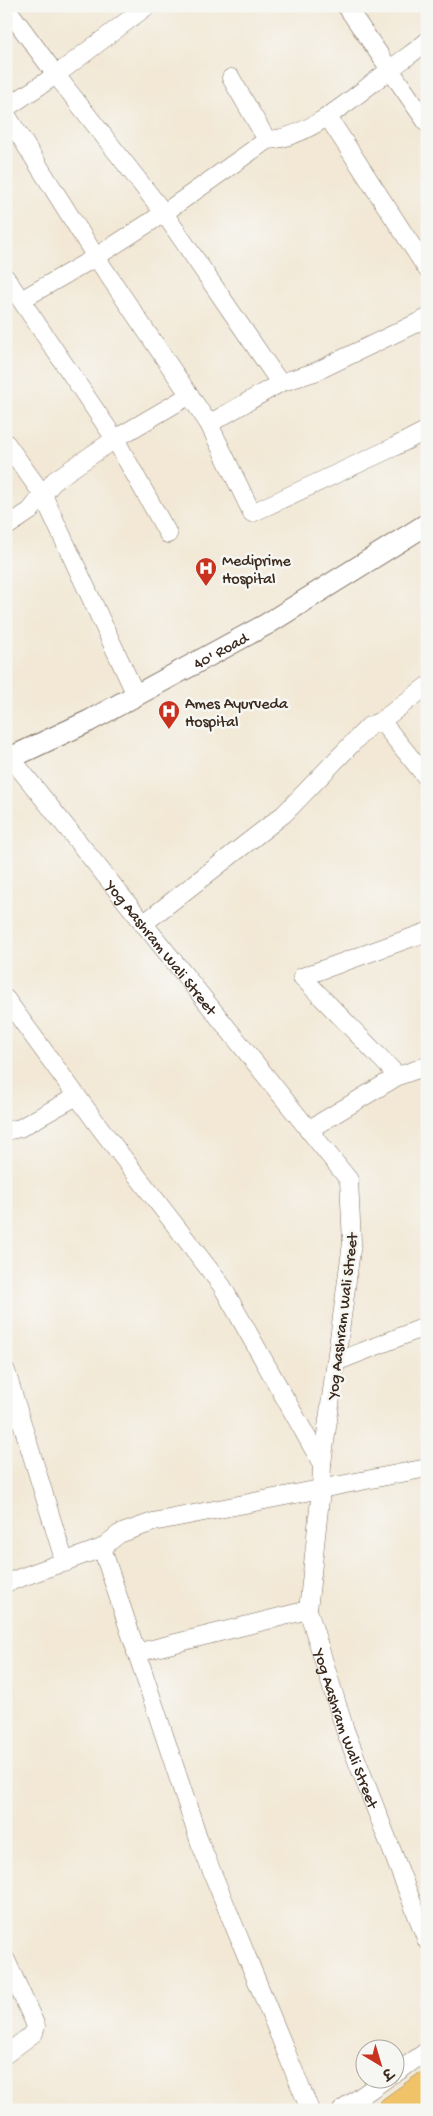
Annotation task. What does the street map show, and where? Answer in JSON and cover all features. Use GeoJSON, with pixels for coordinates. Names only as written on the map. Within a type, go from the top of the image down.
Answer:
{"type":"FeatureCollection","features":[{"type":"Feature","properties":{"kind":"highway"},"geometry":{"type":"LineString","coordinates":[[392,2110],[427,2085]]}},
{"type":"Feature","properties":{"kind":"street"},"geometry":{"type":"LineString","coordinates":[[6,108],[56,75],[147,6]]}},
{"type":"Feature","properties":{"kind":"street"},"geometry":{"type":"LineString","coordinates":[[346,6],[427,124]]}},
{"type":"Feature","properties":{"kind":"street"},"geometry":{"type":"LineString","coordinates":[[7,7],[56,75],[164,213],[280,384]]}},
{"type":"Feature","properties":{"kind":"street"},"geometry":{"type":"LineString","coordinates":[[21,300],[96,257],[164,213],[267,140],[280,140],[328,117],[389,70],[413,55],[427,41]]}},
{"type":"Feature","properties":{"kind":"street"},"geometry":{"type":"LineString","coordinates":[[231,78],[267,140]]}},
{"type":"Feature","properties":{"kind":"street"},"geometry":{"type":"LineString","coordinates":[[6,114],[96,257],[209,424],[252,513],[427,430]]}},
{"type":"Feature","properties":{"kind":"street"},"geometry":{"type":"LineString","coordinates":[[328,117],[427,269]]}},
{"type":"Feature","properties":{"kind":"street"},"geometry":{"type":"LineString","coordinates":[[6,278],[115,439],[168,534]]}},
{"type":"Feature","properties":{"kind":"street"},"geometry":{"type":"LineString","coordinates":[[209,424],[280,384],[315,372],[427,318]]}},
{"type":"Feature","properties":{"kind":"street"},"geometry":{"type":"LineString","coordinates":[[6,527],[30,511],[55,480],[115,439],[190,395]]}},
{"type":"Feature","properties":{"kind":"street"},"geometry":{"type":"LineString","coordinates":[[6,443],[43,495],[136,695]]}},
{"type":"Feature","properties":{"kind":"street","name":"40' Road"},"geometry":{"type":"LineString","coordinates":[[9,759],[89,721],[267,624],[426,526]]}},
{"type":"Feature","properties":{"kind":"street"},"geometry":{"type":"LineString","coordinates":[[144,924],[284,814],[369,726],[381,721],[427,686]]}},
{"type":"Feature","properties":{"kind":"street"},"geometry":{"type":"LineString","coordinates":[[381,721],[427,778]]}},
{"type":"Feature","properties":{"kind":"street","name":"Yog Aashram Wali Street"},"geometry":{"type":"LineString","coordinates":[[9,759],[349,1180],[352,1243],[322,1464],[308,1610],[345,1730],[422,1910],[427,1941]]}},
{"type":"Feature","properties":{"kind":"street"},"geometry":{"type":"LineString","coordinates":[[398,1076],[302,977],[427,932]]}},
{"type":"Feature","properties":{"kind":"street"},"geometry":{"type":"LineString","coordinates":[[6,999],[77,1096],[222,1286],[322,1464]]}},
{"type":"Feature","properties":{"kind":"street"},"geometry":{"type":"LineString","coordinates":[[308,1130],[398,1076],[427,1066]]}},
{"type":"Feature","properties":{"kind":"street"},"geometry":{"type":"LineString","coordinates":[[6,1131],[20,1128],[77,1096]]}},
{"type":"Feature","properties":{"kind":"street"},"geometry":{"type":"LineString","coordinates":[[336,1362],[427,1326]]}},
{"type":"Feature","properties":{"kind":"street"},"geometry":{"type":"LineString","coordinates":[[6,1371],[65,1563]]}},
{"type":"Feature","properties":{"kind":"street"},"geometry":{"type":"LineString","coordinates":[[6,1582],[65,1563],[102,1548],[119,1534],[153,1522],[427,1468]]}},
{"type":"Feature","properties":{"kind":"street"},"geometry":{"type":"LineString","coordinates":[[102,1548],[200,1843],[310,2110]]}},
{"type":"Feature","properties":{"kind":"street"},"geometry":{"type":"LineString","coordinates":[[136,1653],[308,1610]]}},
{"type":"Feature","properties":{"kind":"street"},"geometry":{"type":"LineString","coordinates":[[6,1960],[36,2026],[34,2034],[6,2054]]}},
{"type":"Feature","properties":{"kind":"street"},"geometry":{"type":"LineString","coordinates":[[406,2066],[427,2051]]}},
{"type":"Feature","properties":{"kind":"street"},"geometry":{"type":"LineString","coordinates":[[342,2110],[373,2088]]}},
{"type":"Feature","properties":{"kind":"place","name":"Mediprime Hospital"},"geometry":{"type":"Point","coordinates":[206,587]}},
{"type":"Feature","properties":{"kind":"place","name":"Ames Ayurveda Hospital"},"geometry":{"type":"Point","coordinates":[169,730]}}]}
